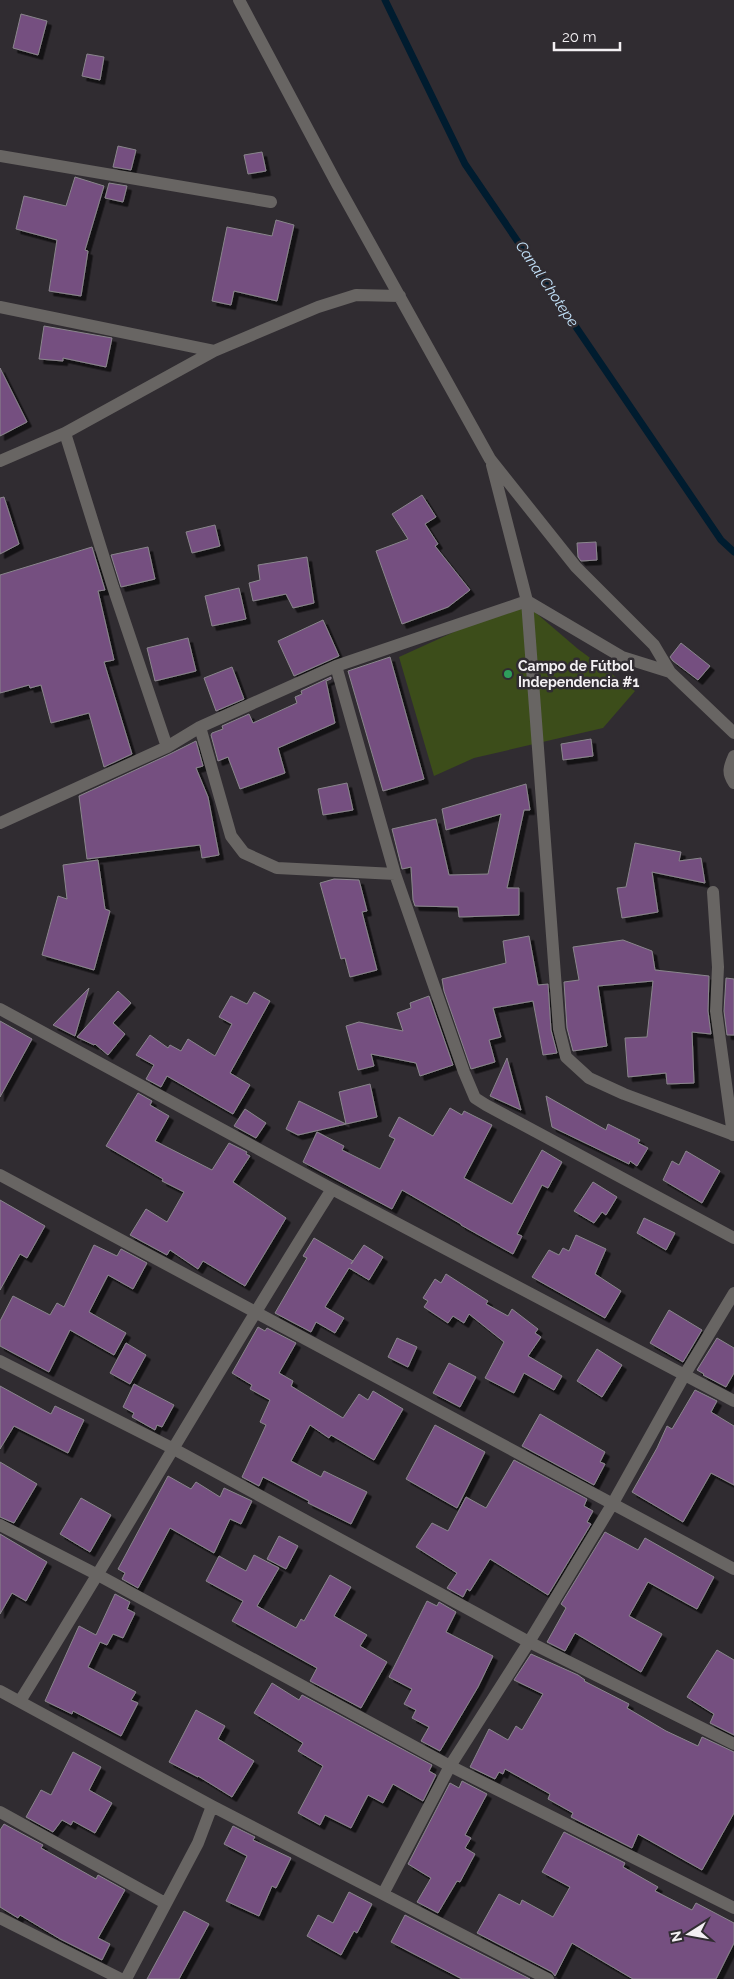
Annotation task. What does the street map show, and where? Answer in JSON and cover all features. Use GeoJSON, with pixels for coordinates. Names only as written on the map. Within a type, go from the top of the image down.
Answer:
{"type":"FeatureCollection","features":[{"type":"Feature","properties":{"kind":"street"},"geometry":{"type":"LineString","coordinates":[[239,0],[337,184],[490,459],[576,567],[654,645],[670,672],[734,733]]}},
{"type":"Feature","properties":{"kind":"street"},"geometry":{"type":"LineString","coordinates":[[0,156],[271,202]]}},
{"type":"Feature","properties":{"kind":"street"},"geometry":{"type":"LineString","coordinates":[[0,461],[65,433],[214,351],[318,307],[356,294],[400,296]]}},
{"type":"Feature","properties":{"kind":"street"},"geometry":{"type":"LineString","coordinates":[[0,307],[214,351]]}},
{"type":"Feature","properties":{"kind":"street"},"geometry":{"type":"LineString","coordinates":[[65,433],[112,587],[167,746]]}},
{"type":"Feature","properties":{"kind":"street"},"geometry":{"type":"LineString","coordinates":[[490,459],[527,601],[559,1029],[566,1057],[590,1078],[624,1094],[733,1135],[716,1011],[718,967],[713,892]]}},
{"type":"Feature","properties":{"kind":"street"},"geometry":{"type":"LineString","coordinates":[[0,823],[167,746],[200,727],[336,666],[527,601],[622,657],[670,672]]}},
{"type":"Feature","properties":{"kind":"street"},"geometry":{"type":"LineString","coordinates":[[336,666],[395,874],[464,1072],[475,1098],[734,1238]]}},
{"type":"Feature","properties":{"kind":"street"},"geometry":{"type":"LineString","coordinates":[[200,727],[231,836],[244,853],[277,868],[395,874]]}},
{"type":"Feature","properties":{"kind":"street"},"geometry":{"type":"LineString","coordinates":[[734,756],[729,769],[734,784]]}},
{"type":"Feature","properties":{"kind":"street"},"geometry":{"type":"LineString","coordinates":[[0,1009],[332,1189],[734,1401]]}},
{"type":"Feature","properties":{"kind":"street"},"geometry":{"type":"LineString","coordinates":[[0,1175],[734,1569]]}},
{"type":"Feature","properties":{"kind":"street"},"geometry":{"type":"LineString","coordinates":[[20,1701],[98,1575],[254,1312],[332,1189]]}},
{"type":"Feature","properties":{"kind":"street"},"geometry":{"type":"LineString","coordinates":[[383,1894],[450,1766],[530,1642],[613,1503],[685,1374],[734,1293]]}},
{"type":"Feature","properties":{"kind":"street"},"geometry":{"type":"LineString","coordinates":[[0,1361],[172,1448],[530,1642],[734,1744]]}},
{"type":"Feature","properties":{"kind":"street"},"geometry":{"type":"LineString","coordinates":[[0,1525],[98,1575],[450,1766],[734,1908]]}},
{"type":"Feature","properties":{"kind":"street"},"geometry":{"type":"LineString","coordinates":[[0,1691],[212,1806],[548,1979]]}},
{"type":"Feature","properties":{"kind":"street"},"geometry":{"type":"LineString","coordinates":[[126,1979],[198,1843],[212,1806]]}},
{"type":"Feature","properties":{"kind":"street"},"geometry":{"type":"LineString","coordinates":[[0,1812],[165,1903]]}},
{"type":"Feature","properties":{"kind":"street"},"geometry":{"type":"LineString","coordinates":[[0,1918],[121,1979]]}},
{"type":"Feature","properties":{"kind":"green space","name":"Campo de Fútbol Independencia #1"},"geometry":{"type":"Polygon","coordinates":[[[522,601],[578,649],[635,691],[603,728],[474,758],[434,776],[399,657],[522,601]]]}},
{"type":"Feature","properties":{"kind":"building"},"geometry":{"type":"Polygon","coordinates":[[[21,14],[47,21],[38,55],[13,48],[21,14]]]}},
{"type":"Feature","properties":{"kind":"building"},"geometry":{"type":"Polygon","coordinates":[[[87,54],[104,57],[100,80],[82,76],[87,54]]]}},
{"type":"Feature","properties":{"kind":"building"},"geometry":{"type":"Polygon","coordinates":[[[118,146],[136,150],[131,170],[113,167],[118,146]]]}},
{"type":"Feature","properties":{"kind":"building"},"geometry":{"type":"Polygon","coordinates":[[[262,152],[266,171],[248,174],[244,155],[262,152]]]}},
{"type":"Feature","properties":{"kind":"building"},"geometry":{"type":"Polygon","coordinates":[[[75,177],[104,186],[85,250],[88,251],[81,296],[49,291],[57,240],[16,229],[24,196],[66,206],[75,177]]]}},
{"type":"Feature","properties":{"kind":"building"},"geometry":{"type":"Polygon","coordinates":[[[109,183],[127,186],[123,202],[105,198],[109,183]]]}},
{"type":"Feature","properties":{"kind":"building"},"geometry":{"type":"Polygon","coordinates":[[[276,220],[294,225],[277,301],[234,291],[231,305],[212,301],[227,227],[272,236],[276,220]]]}},
{"type":"Feature","properties":{"kind":"building"},"geometry":{"type":"Polygon","coordinates":[[[44,326],[112,338],[106,367],[63,358],[63,361],[39,359],[44,326]]]}},
{"type":"Feature","properties":{"kind":"building"},"geometry":{"type":"Polygon","coordinates":[[[0,368],[27,422],[0,436],[0,368]]]}},
{"type":"Feature","properties":{"kind":"building"},"geometry":{"type":"Polygon","coordinates":[[[422,495],[436,517],[425,524],[438,544],[435,546],[470,590],[448,607],[402,624],[376,551],[408,539],[392,514],[422,495]]]}},
{"type":"Feature","properties":{"kind":"building"},"geometry":{"type":"Polygon","coordinates":[[[4,497],[19,544],[0,554],[0,498],[4,497]]]}},
{"type":"Feature","properties":{"kind":"building"},"geometry":{"type":"Polygon","coordinates":[[[215,525],[220,546],[192,553],[186,532],[215,525]]]}},
{"type":"Feature","properties":{"kind":"building"},"geometry":{"type":"Polygon","coordinates":[[[596,542],[597,560],[581,561],[578,557],[577,543],[596,542]]]}},
{"type":"Feature","properties":{"kind":"building"},"geometry":{"type":"Polygon","coordinates":[[[92,547],[105,590],[98,591],[114,660],[104,662],[132,754],[104,767],[89,713],[51,723],[41,685],[30,688],[29,685],[0,693],[0,575],[92,547]]]}},
{"type":"Feature","properties":{"kind":"building"},"geometry":{"type":"Polygon","coordinates":[[[148,547],[155,579],[121,587],[111,555],[148,547]]]}},
{"type":"Feature","properties":{"kind":"building"},"geometry":{"type":"Polygon","coordinates":[[[307,557],[314,603],[293,608],[286,594],[253,601],[249,583],[260,580],[258,565],[307,557]]]}},
{"type":"Feature","properties":{"kind":"building"},"geometry":{"type":"Polygon","coordinates":[[[239,588],[246,619],[212,626],[205,596],[239,588]]]}},
{"type":"Feature","properties":{"kind":"building"},"geometry":{"type":"Polygon","coordinates":[[[323,620],[339,656],[294,676],[278,641],[323,620]]]}},
{"type":"Feature","properties":{"kind":"building"},"geometry":{"type":"Polygon","coordinates":[[[188,638],[196,671],[155,681],[147,648],[188,638]]]}},
{"type":"Feature","properties":{"kind":"building"},"geometry":{"type":"Polygon","coordinates":[[[681,643],[710,666],[698,680],[670,657],[681,643]]]}},
{"type":"Feature","properties":{"kind":"building"},"geometry":{"type":"Polygon","coordinates":[[[390,657],[424,779],[383,791],[348,671],[390,657]]]}},
{"type":"Feature","properties":{"kind":"building"},"geometry":{"type":"Polygon","coordinates":[[[232,667],[244,699],[216,711],[204,678],[232,667]]]}},
{"type":"Feature","properties":{"kind":"building"},"geometry":{"type":"Polygon","coordinates":[[[331,677],[331,679],[326,681],[335,723],[278,748],[285,773],[240,789],[228,757],[218,761],[212,733],[223,729],[222,726],[249,714],[253,723],[297,703],[295,697],[302,694],[301,691],[331,677]]]}},
{"type":"Feature","properties":{"kind":"building"},"geometry":{"type":"Polygon","coordinates":[[[591,739],[593,756],[563,760],[561,744],[591,739]]]}},
{"type":"Feature","properties":{"kind":"building"},"geometry":{"type":"Polygon","coordinates":[[[196,741],[203,766],[196,768],[208,797],[219,855],[202,858],[200,845],[87,859],[79,796],[196,741]]]}},
{"type":"Feature","properties":{"kind":"building"},"geometry":{"type":"Polygon","coordinates":[[[347,783],[353,810],[323,815],[318,789],[347,783]]]}},
{"type":"Feature","properties":{"kind":"building"},"geometry":{"type":"Polygon","coordinates":[[[526,784],[530,810],[524,810],[507,888],[519,888],[519,915],[459,917],[458,907],[415,906],[411,867],[402,869],[392,829],[436,819],[449,875],[488,874],[501,814],[446,830],[442,809],[526,784]]]}},
{"type":"Feature","properties":{"kind":"building"},"geometry":{"type":"Polygon","coordinates":[[[635,843],[681,852],[679,861],[701,858],[705,883],[652,872],[658,912],[622,918],[617,888],[626,887],[635,843]]]}},
{"type":"Feature","properties":{"kind":"building"},"geometry":{"type":"Polygon","coordinates":[[[98,860],[105,909],[110,911],[94,970],[42,955],[58,896],[67,899],[63,865],[98,860]]]}},
{"type":"Feature","properties":{"kind":"building"},"geometry":{"type":"Polygon","coordinates":[[[334,879],[359,880],[367,911],[362,912],[377,970],[350,977],[345,958],[341,959],[320,883],[334,879]]]}},
{"type":"Feature","properties":{"kind":"building"},"geometry":{"type":"Polygon","coordinates":[[[529,936],[538,985],[548,984],[551,1030],[557,1053],[543,1055],[533,1001],[493,1008],[501,1037],[489,1040],[495,1062],[471,1069],[444,991],[442,979],[506,963],[503,941],[529,936]]]}},
{"type":"Feature","properties":{"kind":"building"},"geometry":{"type":"Polygon","coordinates":[[[623,940],[652,951],[655,970],[709,976],[708,1011],[711,1034],[692,1032],[694,1083],[667,1084],[666,1073],[628,1077],[625,1038],[647,1037],[653,981],[598,986],[607,1046],[573,1051],[567,1028],[564,982],[579,980],[573,947],[623,940]]]}},
{"type":"Feature","properties":{"kind":"building"},"geometry":{"type":"Polygon","coordinates":[[[726,978],[734,979],[734,1035],[727,1035],[724,1011],[726,978]]]}},
{"type":"Feature","properties":{"kind":"building"},"geometry":{"type":"Polygon","coordinates":[[[89,988],[75,1036],[53,1025],[89,988]]]}},
{"type":"Feature","properties":{"kind":"building"},"geometry":{"type":"Polygon","coordinates":[[[118,991],[131,1003],[113,1023],[125,1034],[108,1055],[95,1044],[77,1037],[118,991]]]}},
{"type":"Feature","properties":{"kind":"building"},"geometry":{"type":"Polygon","coordinates":[[[254,992],[270,1001],[230,1073],[250,1085],[233,1114],[167,1076],[161,1087],[146,1079],[154,1065],[136,1055],[150,1035],[168,1048],[170,1045],[181,1051],[188,1039],[215,1056],[232,1024],[219,1017],[231,996],[247,1004],[254,992]]]}},
{"type":"Feature","properties":{"kind":"building"},"geometry":{"type":"Polygon","coordinates":[[[429,996],[453,1065],[420,1076],[416,1063],[371,1054],[374,1066],[358,1070],[346,1026],[359,1022],[403,1031],[397,1013],[411,1008],[410,1003],[429,996]]]}},
{"type":"Feature","properties":{"kind":"building"},"geometry":{"type":"Polygon","coordinates":[[[0,1021],[32,1039],[0,1097],[0,1021]]]}},
{"type":"Feature","properties":{"kind":"building"},"geometry":{"type":"Polygon","coordinates":[[[507,1058],[521,1110],[490,1096],[507,1058]]]}},
{"type":"Feature","properties":{"kind":"building"},"geometry":{"type":"Polygon","coordinates":[[[370,1084],[377,1117],[346,1124],[339,1092],[370,1084]]]}},
{"type":"Feature","properties":{"kind":"building"},"geometry":{"type":"Polygon","coordinates":[[[138,1093],[152,1101],[150,1105],[169,1116],[155,1141],[212,1170],[229,1143],[247,1152],[246,1154],[250,1156],[233,1182],[286,1218],[245,1286],[203,1261],[198,1269],[170,1250],[167,1255],[130,1235],[146,1209],[167,1222],[184,1192],[162,1181],[163,1179],[106,1146],[138,1093]]]}},
{"type":"Feature","properties":{"kind":"building"},"geometry":{"type":"Polygon","coordinates":[[[546,1096],[606,1130],[608,1124],[640,1140],[638,1143],[648,1148],[637,1166],[630,1161],[629,1164],[552,1127],[546,1096]]]}},
{"type":"Feature","properties":{"kind":"building"},"geometry":{"type":"Polygon","coordinates":[[[299,1101],[346,1124],[298,1135],[286,1129],[299,1101]]]}},
{"type":"Feature","properties":{"kind":"building"},"geometry":{"type":"Polygon","coordinates":[[[450,1108],[462,1115],[464,1111],[492,1125],[464,1178],[512,1204],[542,1150],[562,1162],[548,1188],[542,1185],[517,1234],[522,1236],[513,1254],[402,1190],[392,1209],[303,1162],[317,1132],[344,1146],[342,1150],[380,1169],[395,1139],[389,1136],[399,1117],[433,1136],[450,1108]]]}},
{"type":"Feature","properties":{"kind":"building"},"geometry":{"type":"Polygon","coordinates":[[[245,1109],[266,1123],[256,1138],[234,1126],[245,1109]]]}},
{"type":"Feature","properties":{"kind":"building"},"geometry":{"type":"Polygon","coordinates":[[[686,1151],[720,1171],[702,1203],[663,1180],[672,1161],[679,1165],[686,1151]]]}},
{"type":"Feature","properties":{"kind":"building"},"geometry":{"type":"Polygon","coordinates":[[[593,1182],[617,1197],[606,1215],[602,1212],[594,1223],[574,1211],[593,1182]]]}},
{"type":"Feature","properties":{"kind":"building"},"geometry":{"type":"Polygon","coordinates":[[[0,1200],[45,1226],[27,1258],[20,1254],[0,1290],[0,1200]]]}},
{"type":"Feature","properties":{"kind":"building"},"geometry":{"type":"Polygon","coordinates":[[[644,1218],[675,1233],[666,1250],[637,1233],[644,1218]]]}},
{"type":"Feature","properties":{"kind":"building"},"geometry":{"type":"Polygon","coordinates":[[[576,1235],[606,1249],[595,1274],[621,1291],[605,1318],[532,1277],[549,1250],[559,1255],[563,1248],[569,1251],[576,1235]]]}},
{"type":"Feature","properties":{"kind":"building"},"geometry":{"type":"Polygon","coordinates":[[[314,1238],[353,1261],[351,1264],[364,1245],[383,1257],[369,1280],[349,1268],[325,1307],[344,1318],[335,1333],[316,1322],[311,1332],[275,1313],[307,1258],[303,1256],[314,1238]]]}},
{"type":"Feature","properties":{"kind":"building"},"geometry":{"type":"Polygon","coordinates":[[[94,1245],[117,1256],[121,1249],[147,1263],[133,1289],[108,1275],[89,1312],[126,1333],[114,1355],[70,1330],[49,1372],[0,1346],[0,1321],[13,1296],[50,1315],[57,1303],[64,1307],[94,1245]]]}},
{"type":"Feature","properties":{"kind":"building"},"geometry":{"type":"Polygon","coordinates":[[[446,1274],[488,1301],[486,1304],[508,1316],[512,1309],[538,1329],[535,1333],[541,1337],[528,1356],[562,1376],[554,1390],[524,1373],[514,1393],[485,1378],[504,1342],[469,1314],[464,1323],[453,1316],[448,1323],[424,1307],[428,1301],[423,1298],[435,1279],[441,1283],[446,1274]]]}},
{"type":"Feature","properties":{"kind":"building"},"geometry":{"type":"Polygon","coordinates":[[[669,1310],[702,1330],[683,1362],[650,1343],[669,1310]]]}},
{"type":"Feature","properties":{"kind":"building"},"geometry":{"type":"Polygon","coordinates":[[[258,1327],[265,1331],[267,1328],[296,1343],[279,1373],[293,1381],[291,1386],[343,1418],[359,1394],[368,1400],[373,1391],[403,1409],[374,1460],[331,1435],[329,1438],[310,1425],[291,1461],[321,1477],[324,1471],[367,1492],[351,1524],[308,1503],[309,1501],[263,1477],[259,1486],[242,1477],[266,1425],[260,1422],[270,1400],[250,1389],[252,1385],[232,1373],[258,1327]]]}},
{"type":"Feature","properties":{"kind":"building"},"geometry":{"type":"Polygon","coordinates":[[[397,1338],[417,1347],[408,1367],[388,1357],[397,1338]]]}},
{"type":"Feature","properties":{"kind":"building"},"geometry":{"type":"Polygon","coordinates":[[[717,1338],[734,1348],[734,1373],[726,1387],[697,1370],[717,1338]]]}},
{"type":"Feature","properties":{"kind":"building"},"geometry":{"type":"Polygon","coordinates":[[[126,1343],[146,1355],[130,1384],[110,1373],[126,1343]]]}},
{"type":"Feature","properties":{"kind":"building"},"geometry":{"type":"Polygon","coordinates":[[[597,1349],[622,1365],[602,1397],[577,1381],[597,1349]]]}},
{"type":"Feature","properties":{"kind":"building"},"geometry":{"type":"Polygon","coordinates":[[[449,1363],[476,1377],[460,1407],[433,1393],[449,1363]]]}},
{"type":"Feature","properties":{"kind":"building"},"geometry":{"type":"Polygon","coordinates":[[[134,1384],[174,1405],[162,1427],[157,1425],[155,1430],[132,1417],[134,1413],[123,1407],[134,1384]]]}},
{"type":"Feature","properties":{"kind":"building"},"geometry":{"type":"Polygon","coordinates":[[[0,1386],[51,1414],[55,1406],[84,1420],[68,1453],[14,1426],[0,1449],[0,1386]]]}},
{"type":"Feature","properties":{"kind":"building"},"geometry":{"type":"Polygon","coordinates":[[[695,1390],[717,1401],[711,1412],[734,1426],[734,1485],[711,1473],[683,1522],[632,1492],[667,1426],[672,1429],[695,1390]]]}},
{"type":"Feature","properties":{"kind":"building"},"geometry":{"type":"Polygon","coordinates":[[[540,1414],[605,1452],[600,1462],[605,1464],[594,1485],[522,1446],[540,1414]]]}},
{"type":"Feature","properties":{"kind":"building"},"geometry":{"type":"Polygon","coordinates":[[[435,1425],[485,1452],[457,1508],[406,1479],[435,1425]]]}},
{"type":"Feature","properties":{"kind":"building"},"geometry":{"type":"Polygon","coordinates":[[[514,1460],[587,1499],[584,1506],[593,1511],[587,1522],[591,1524],[548,1595],[490,1559],[470,1591],[467,1589],[463,1597],[447,1588],[457,1573],[416,1547],[432,1523],[448,1531],[466,1497],[486,1508],[514,1460]]]}},
{"type":"Feature","properties":{"kind":"building"},"geometry":{"type":"Polygon","coordinates":[[[0,1462],[37,1484],[14,1523],[0,1517],[0,1462]]]}},
{"type":"Feature","properties":{"kind":"building"},"geometry":{"type":"Polygon","coordinates":[[[168,1476],[191,1489],[196,1482],[220,1497],[224,1488],[252,1501],[241,1524],[230,1519],[214,1553],[170,1528],[138,1588],[122,1579],[125,1573],[118,1569],[168,1476]]]}},
{"type":"Feature","properties":{"kind":"building"},"geometry":{"type":"Polygon","coordinates":[[[81,1498],[111,1515],[90,1552],[60,1534],[81,1498]]]}},
{"type":"Feature","properties":{"kind":"building"},"geometry":{"type":"Polygon","coordinates":[[[605,1532],[638,1550],[645,1538],[714,1577],[697,1609],[648,1582],[629,1616],[662,1634],[641,1672],[575,1633],[565,1651],[547,1642],[566,1608],[561,1604],[605,1532]]]}},
{"type":"Feature","properties":{"kind":"building"},"geometry":{"type":"Polygon","coordinates":[[[0,1534],[47,1562],[26,1601],[12,1593],[0,1614],[0,1534]]]}},
{"type":"Feature","properties":{"kind":"building"},"geometry":{"type":"Polygon","coordinates":[[[279,1536],[298,1546],[286,1569],[267,1559],[279,1536]]]}},
{"type":"Feature","properties":{"kind":"building"},"geometry":{"type":"Polygon","coordinates":[[[254,1555],[279,1568],[257,1606],[296,1628],[301,1619],[304,1621],[330,1575],[351,1587],[334,1616],[367,1635],[360,1646],[387,1662],[361,1708],[310,1681],[317,1668],[232,1621],[243,1601],[206,1581],[219,1556],[246,1571],[254,1555]]]}},
{"type":"Feature","properties":{"kind":"building"},"geometry":{"type":"Polygon","coordinates":[[[115,1594],[130,1602],[127,1609],[135,1613],[123,1638],[113,1634],[107,1645],[100,1642],[88,1667],[136,1692],[131,1700],[138,1703],[121,1736],[73,1711],[72,1714],[45,1701],[79,1626],[96,1635],[115,1594]]]}},
{"type":"Feature","properties":{"kind":"building"},"geometry":{"type":"Polygon","coordinates":[[[427,1601],[437,1606],[439,1602],[456,1612],[446,1632],[493,1656],[478,1687],[440,1751],[421,1741],[429,1727],[412,1718],[416,1710],[404,1704],[412,1689],[389,1677],[427,1601]]]}},
{"type":"Feature","properties":{"kind":"building"},"geometry":{"type":"Polygon","coordinates":[[[717,1650],[734,1660],[734,1735],[710,1723],[714,1714],[687,1697],[717,1650]]]}},
{"type":"Feature","properties":{"kind":"building"},"geometry":{"type":"Polygon","coordinates":[[[531,1654],[578,1675],[584,1681],[629,1704],[627,1708],[666,1731],[698,1746],[702,1737],[734,1752],[734,1813],[702,1870],[638,1834],[632,1848],[571,1817],[573,1813],[548,1799],[550,1794],[505,1769],[503,1774],[499,1772],[495,1779],[470,1767],[489,1729],[508,1740],[516,1726],[522,1730],[543,1694],[514,1680],[531,1654]]]}},
{"type":"Feature","properties":{"kind":"building"},"geometry":{"type":"Polygon","coordinates":[[[272,1683],[299,1700],[302,1695],[432,1765],[429,1771],[436,1775],[423,1801],[393,1784],[383,1803],[368,1795],[351,1828],[325,1815],[320,1825],[298,1813],[323,1766],[298,1751],[303,1743],[254,1713],[272,1683]]]}},
{"type":"Feature","properties":{"kind":"building"},"geometry":{"type":"Polygon","coordinates":[[[196,1710],[225,1726],[218,1739],[254,1761],[232,1797],[198,1776],[169,1762],[196,1710]]]}},
{"type":"Feature","properties":{"kind":"building"},"geometry":{"type":"Polygon","coordinates":[[[73,1752],[101,1767],[89,1790],[112,1803],[95,1833],[73,1821],[71,1825],[62,1820],[53,1832],[26,1817],[41,1790],[51,1795],[73,1752]]]}},
{"type":"Feature","properties":{"kind":"building"},"geometry":{"type":"Polygon","coordinates":[[[462,1781],[487,1794],[465,1835],[471,1838],[465,1848],[475,1854],[460,1882],[457,1881],[438,1913],[417,1902],[431,1878],[408,1864],[450,1783],[459,1788],[462,1781]]]}},
{"type":"Feature","properties":{"kind":"building"},"geometry":{"type":"Polygon","coordinates":[[[4,1824],[43,1845],[41,1848],[96,1879],[98,1875],[125,1890],[98,1938],[110,1944],[102,1960],[60,1939],[20,1915],[18,1918],[0,1907],[0,1830],[4,1824]]]}},
{"type":"Feature","properties":{"kind":"building"},"geometry":{"type":"Polygon","coordinates":[[[233,1826],[255,1837],[253,1840],[291,1858],[276,1888],[272,1886],[259,1916],[226,1901],[247,1856],[224,1844],[233,1826]]]}},
{"type":"Feature","properties":{"kind":"building"},"geometry":{"type":"Polygon","coordinates":[[[564,1832],[625,1863],[623,1867],[658,1887],[655,1891],[692,1910],[696,1903],[734,1923],[734,1943],[716,1979],[633,1979],[572,1943],[555,1976],[552,1972],[477,1933],[499,1894],[520,1905],[522,1900],[553,1917],[570,1887],[542,1872],[564,1832]]]}},
{"type":"Feature","properties":{"kind":"building"},"geometry":{"type":"Polygon","coordinates":[[[349,1892],[372,1904],[357,1933],[354,1931],[341,1955],[307,1936],[318,1915],[333,1923],[349,1892]]]}},
{"type":"Feature","properties":{"kind":"building"},"geometry":{"type":"Polygon","coordinates":[[[184,1911],[209,1924],[179,1979],[147,1979],[184,1911]]]}},
{"type":"Feature","properties":{"kind":"building"},"geometry":{"type":"Polygon","coordinates":[[[405,1915],[530,1979],[462,1979],[391,1942],[405,1915]]]}},
{"type":"Feature","properties":{"kind":"waterway","name":"Canal Chotepe"},"geometry":{"type":"LineString","coordinates":[[385,0],[465,164],[721,540],[734,552]]}},
{"type":"Feature","properties":{"kind":"place","name":"Campo de Fútbol Independencia #1"},"geometry":{"type":"Point","coordinates":[508,674]}}]}
